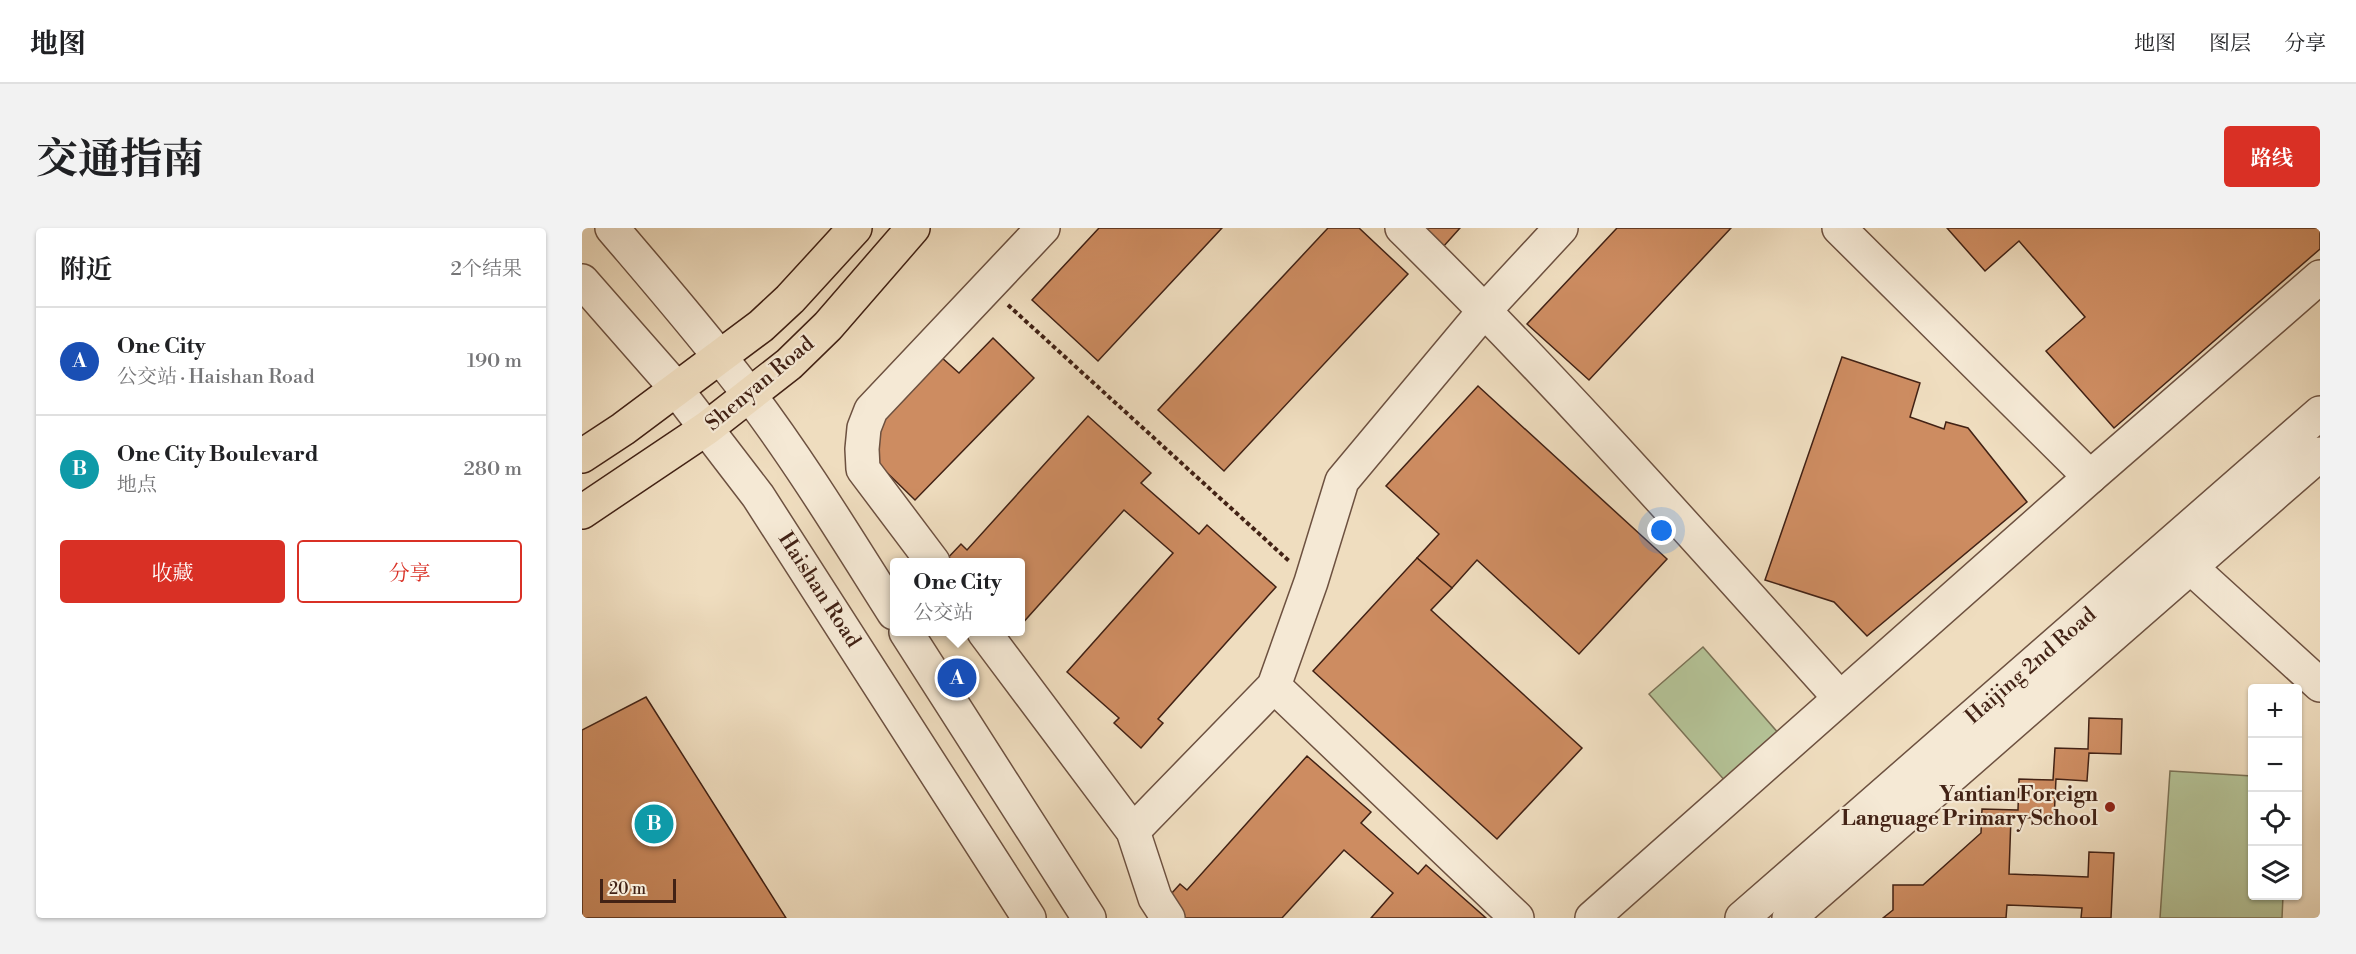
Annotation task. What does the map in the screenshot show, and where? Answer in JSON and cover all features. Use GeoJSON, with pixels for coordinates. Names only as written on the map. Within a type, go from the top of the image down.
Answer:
{"type":"FeatureCollection","features":[{"type":"Feature","properties":{"kind":"main road","name":"Shenyan Road"},"geometry":{"type":"LineString","coordinates":[[582,456],[761,326],[783,306],[855,228]]}},
{"type":"Feature","properties":{"kind":"main road","name":"Shenyan Road"},"geometry":{"type":"LineString","coordinates":[[582,512],[707,428],[789,364],[828,326],[913,228]]}},
{"type":"Feature","properties":{"kind":"street"},"geometry":{"type":"LineString","coordinates":[[612,228],[749,395],[813,486],[890,607]]}},
{"type":"Feature","properties":{"kind":"street"},"geometry":{"type":"LineString","coordinates":[[930,558],[863,469],[864,428],[871,410],[1043,228]]}},
{"type":"Feature","properties":{"kind":"street"},"geometry":{"type":"LineString","coordinates":[[1402,228],[1485,310],[1840,698]]}},
{"type":"Feature","properties":{"kind":"street"},"geometry":{"type":"LineString","coordinates":[[1133,831],[1274,686],[1311,582],[1342,481],[1485,310],[1561,228]]}},
{"type":"Feature","properties":{"kind":"street"},"geometry":{"type":"LineString","coordinates":[[1848,231],[2090,477]]}},
{"type":"Feature","properties":{"kind":"street"},"geometry":{"type":"LineString","coordinates":[[1592,918],[2090,477],[2320,278]]}},
{"type":"Feature","properties":{"kind":"street","name":"Haishan Road"},"geometry":{"type":"LineString","coordinates":[[582,281],[676,389],[770,514],[1029,918]]}},
{"type":"Feature","properties":{"kind":"street","name":"Haijing 2nd Road"},"geometry":{"type":"LineString","coordinates":[[1789,918],[2180,556],[2320,413]]}},
{"type":"Feature","properties":{"kind":"street","name":"Haijing 2nd Road"},"geometry":{"type":"LineString","coordinates":[[1742,918],[2180,556],[2320,454]]}},
{"type":"Feature","properties":{"kind":"street"},"geometry":{"type":"LineString","coordinates":[[2180,556],[2320,685]]}},
{"type":"Feature","properties":{"kind":"street"},"geometry":{"type":"LineString","coordinates":[[909,636],[1089,918]]}},
{"type":"Feature","properties":{"kind":"street"},"geometry":{"type":"LineString","coordinates":[[987,636],[1133,831],[1155,898],[1168,918]]}},
{"type":"Feature","properties":{"kind":"street"},"geometry":{"type":"LineString","coordinates":[[1274,686],[1517,918]]}},
{"type":"Feature","properties":{"kind":"path"},"geometry":{"type":"LineString","coordinates":[[988,286],[1311,582]]}},
{"type":"Feature","properties":{"kind":"green space"},"geometry":{"type":"Polygon","coordinates":[[[1703,647],[1780,735],[1726,782],[1649,694],[1703,647]]]}},
{"type":"Feature","properties":{"kind":"green space"},"geometry":{"type":"Polygon","coordinates":[[[2170,771],[2248,776],[2248,900],[2283,900],[2282,918],[2160,918],[2170,771]]]}},
{"type":"Feature","properties":{"kind":"building"},"geometry":{"type":"Polygon","coordinates":[[[1099,228],[1222,228],[1098,361],[1032,300],[1099,228]]]}},
{"type":"Feature","properties":{"kind":"building"},"geometry":{"type":"Polygon","coordinates":[[[1328,228],[1359,228],[1408,274],[1224,471],[1158,410],[1328,228]]]}},
{"type":"Feature","properties":{"kind":"building"},"geometry":{"type":"Polygon","coordinates":[[[1421,228],[1460,228],[1443,247],[1421,228]]]}},
{"type":"Feature","properties":{"kind":"building"},"geometry":{"type":"Polygon","coordinates":[[[1617,228],[1731,228],[1589,380],[1527,324],[1617,228]]]}},
{"type":"Feature","properties":{"kind":"building"},"geometry":{"type":"Polygon","coordinates":[[[1947,228],[2320,228],[2320,249],[2114,428],[2046,351],[2085,317],[2019,241],[1985,271],[1947,228]]]}},
{"type":"Feature","properties":{"kind":"building"},"geometry":{"type":"Polygon","coordinates":[[[993,338],[1034,378],[915,500],[871,457],[872,427],[941,357],[959,373],[993,338]]]}},
{"type":"Feature","properties":{"kind":"building"},"geometry":{"type":"Polygon","coordinates":[[[1842,357],[1920,383],[1910,417],[1944,429],[1946,422],[1968,428],[2027,502],[1867,636],[1834,602],[1765,580],[1842,357]]]}},
{"type":"Feature","properties":{"kind":"building"},"geometry":{"type":"Polygon","coordinates":[[[1478,386],[1667,559],[1579,654],[1477,560],[1452,588],[1417,558],[1439,534],[1386,486],[1478,386]]]}},
{"type":"Feature","properties":{"kind":"building"},"geometry":{"type":"Polygon","coordinates":[[[1088,416],[1151,473],[1141,483],[1199,534],[1207,525],[1276,587],[1158,719],[1163,723],[1141,748],[1114,723],[1119,718],[1067,672],[1173,553],[1124,510],[1025,620],[1025,558],[948,558],[961,544],[967,550],[1088,416]]]}},
{"type":"Feature","properties":{"kind":"building"},"geometry":{"type":"Polygon","coordinates":[[[1417,558],[1452,588],[1431,610],[1582,748],[1497,839],[1313,671],[1417,558]]]}},
{"type":"Feature","properties":{"kind":"building"},"geometry":{"type":"Polygon","coordinates":[[[646,697],[786,918],[582,918],[582,730],[646,697]]]}},
{"type":"Feature","properties":{"kind":"building"},"geometry":{"type":"Polygon","coordinates":[[[2089,718],[2122,719],[2121,754],[2089,753],[2087,781],[2056,779],[2054,819],[2011,817],[2009,874],[2088,877],[2089,852],[2114,853],[2111,918],[2081,918],[2082,908],[2007,905],[2006,918],[1883,918],[1893,910],[1893,885],[1923,885],[1981,833],[1982,809],[2018,810],[2019,779],[2053,780],[2055,748],[2088,749],[2089,718]]]}},
{"type":"Feature","properties":{"kind":"building"},"geometry":{"type":"Polygon","coordinates":[[[1307,756],[1371,812],[1361,823],[1418,874],[1426,865],[1486,918],[1371,918],[1393,893],[1344,850],[1282,918],[1178,918],[1162,904],[1180,884],[1187,890],[1307,756]]]}},
{"type":"Feature","properties":{"kind":"place","name":"One City"},"geometry":{"type":"Point","coordinates":[957,678]}},
{"type":"Feature","properties":{"kind":"place","name":"Yantian Foreign Language Primary School"},"geometry":{"type":"Point","coordinates":[2110,807]}},
{"type":"Feature","properties":{"kind":"place","name":"One City Boulevard"},"geometry":{"type":"Point","coordinates":[654,824]}}]}
